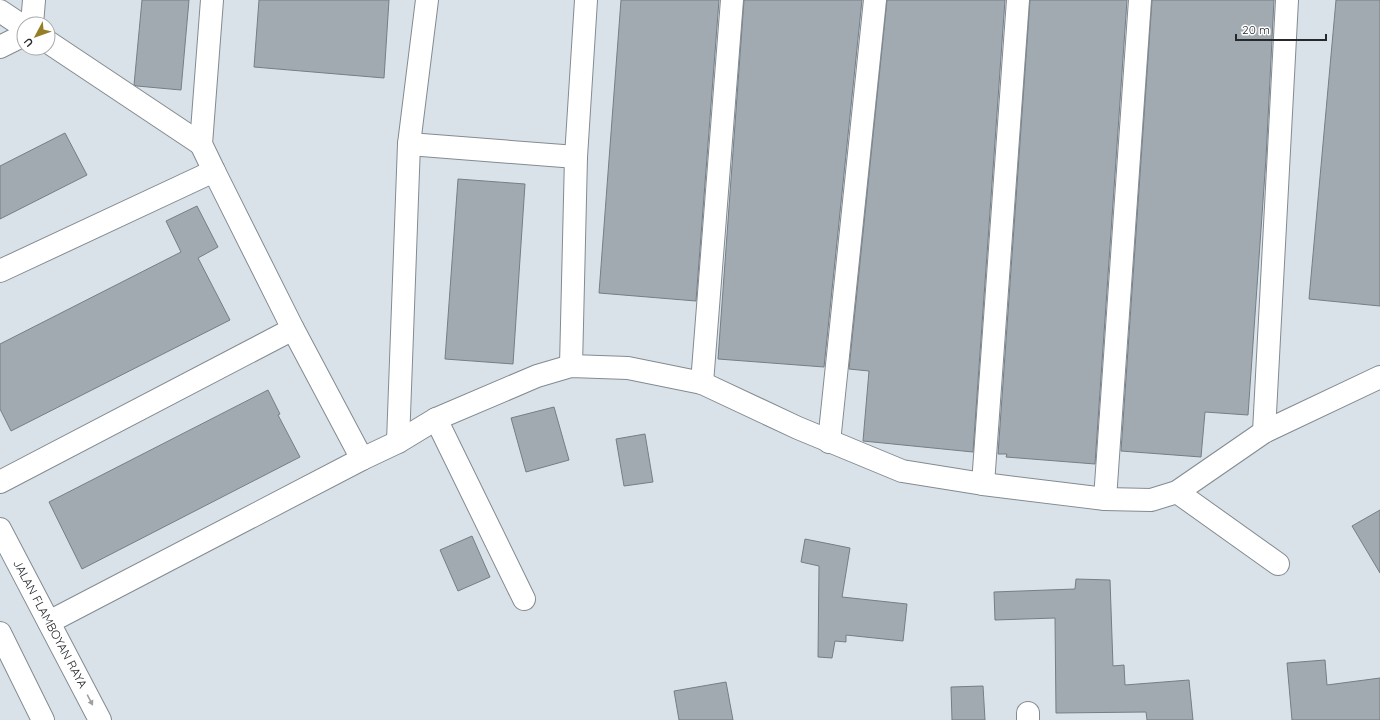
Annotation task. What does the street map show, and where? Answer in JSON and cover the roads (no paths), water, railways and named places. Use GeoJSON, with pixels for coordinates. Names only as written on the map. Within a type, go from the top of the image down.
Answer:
{"type":"FeatureCollection","features":[{"type":"Feature","properties":{"kind":"street"},"geometry":{"type":"LineString","coordinates":[[33,16],[34,0]]}},
{"type":"Feature","properties":{"kind":"street"},"geometry":{"type":"LineString","coordinates":[[212,0],[201,144],[293,329],[362,459]]}},
{"type":"Feature","properties":{"kind":"street"},"geometry":{"type":"LineString","coordinates":[[398,442],[409,144],[427,0]]}},
{"type":"Feature","properties":{"kind":"street"},"geometry":{"type":"LineString","coordinates":[[571,366],[576,157],[586,0]]}},
{"type":"Feature","properties":{"kind":"street"},"geometry":{"type":"LineString","coordinates":[[702,383],[732,0]]}},
{"type":"Feature","properties":{"kind":"street"},"geometry":{"type":"LineString","coordinates":[[829,442],[875,0]]}},
{"type":"Feature","properties":{"kind":"street"},"geometry":{"type":"LineString","coordinates":[[983,484],[1018,0]]}},
{"type":"Feature","properties":{"kind":"street"},"geometry":{"type":"LineString","coordinates":[[1105,499],[1140,0]]}},
{"type":"Feature","properties":{"kind":"street"},"geometry":{"type":"LineString","coordinates":[[1264,432],[1287,0]]}},
{"type":"Feature","properties":{"kind":"street"},"geometry":{"type":"LineString","coordinates":[[0,11],[16,22]]}},
{"type":"Feature","properties":{"kind":"street"},"geometry":{"type":"LineString","coordinates":[[0,47],[16,39]]}},
{"type":"Feature","properties":{"kind":"street"},"geometry":{"type":"LineString","coordinates":[[56,47],[201,144]]}},
{"type":"Feature","properties":{"kind":"street"},"geometry":{"type":"LineString","coordinates":[[409,144],[576,157]]}},
{"type":"Feature","properties":{"kind":"street"},"geometry":{"type":"LineString","coordinates":[[0,271],[214,171]]}},
{"type":"Feature","properties":{"kind":"street"},"geometry":{"type":"LineString","coordinates":[[0,482],[293,329]]}},
{"type":"Feature","properties":{"kind":"street"},"geometry":{"type":"LineString","coordinates":[[49,622],[362,459],[398,442],[436,419],[537,376],[571,366],[628,368],[702,383],[829,442],[902,471],[983,484],[1105,499],[1151,500],[1177,492],[1264,432],[1380,377]]}},
{"type":"Feature","properties":{"kind":"street"},"geometry":{"type":"LineString","coordinates":[[436,419],[524,599]]}},
{"type":"Feature","properties":{"kind":"street"},"geometry":{"type":"LineString","coordinates":[[1177,492],[1278,564]]}},
{"type":"Feature","properties":{"kind":"street","name":"JALAN FLAMBOYAN RAYA"},"geometry":{"type":"LineString","coordinates":[[0,529],[100,720]]}},
{"type":"Feature","properties":{"kind":"street"},"geometry":{"type":"LineString","coordinates":[[1,637],[43,720]]}}]}
